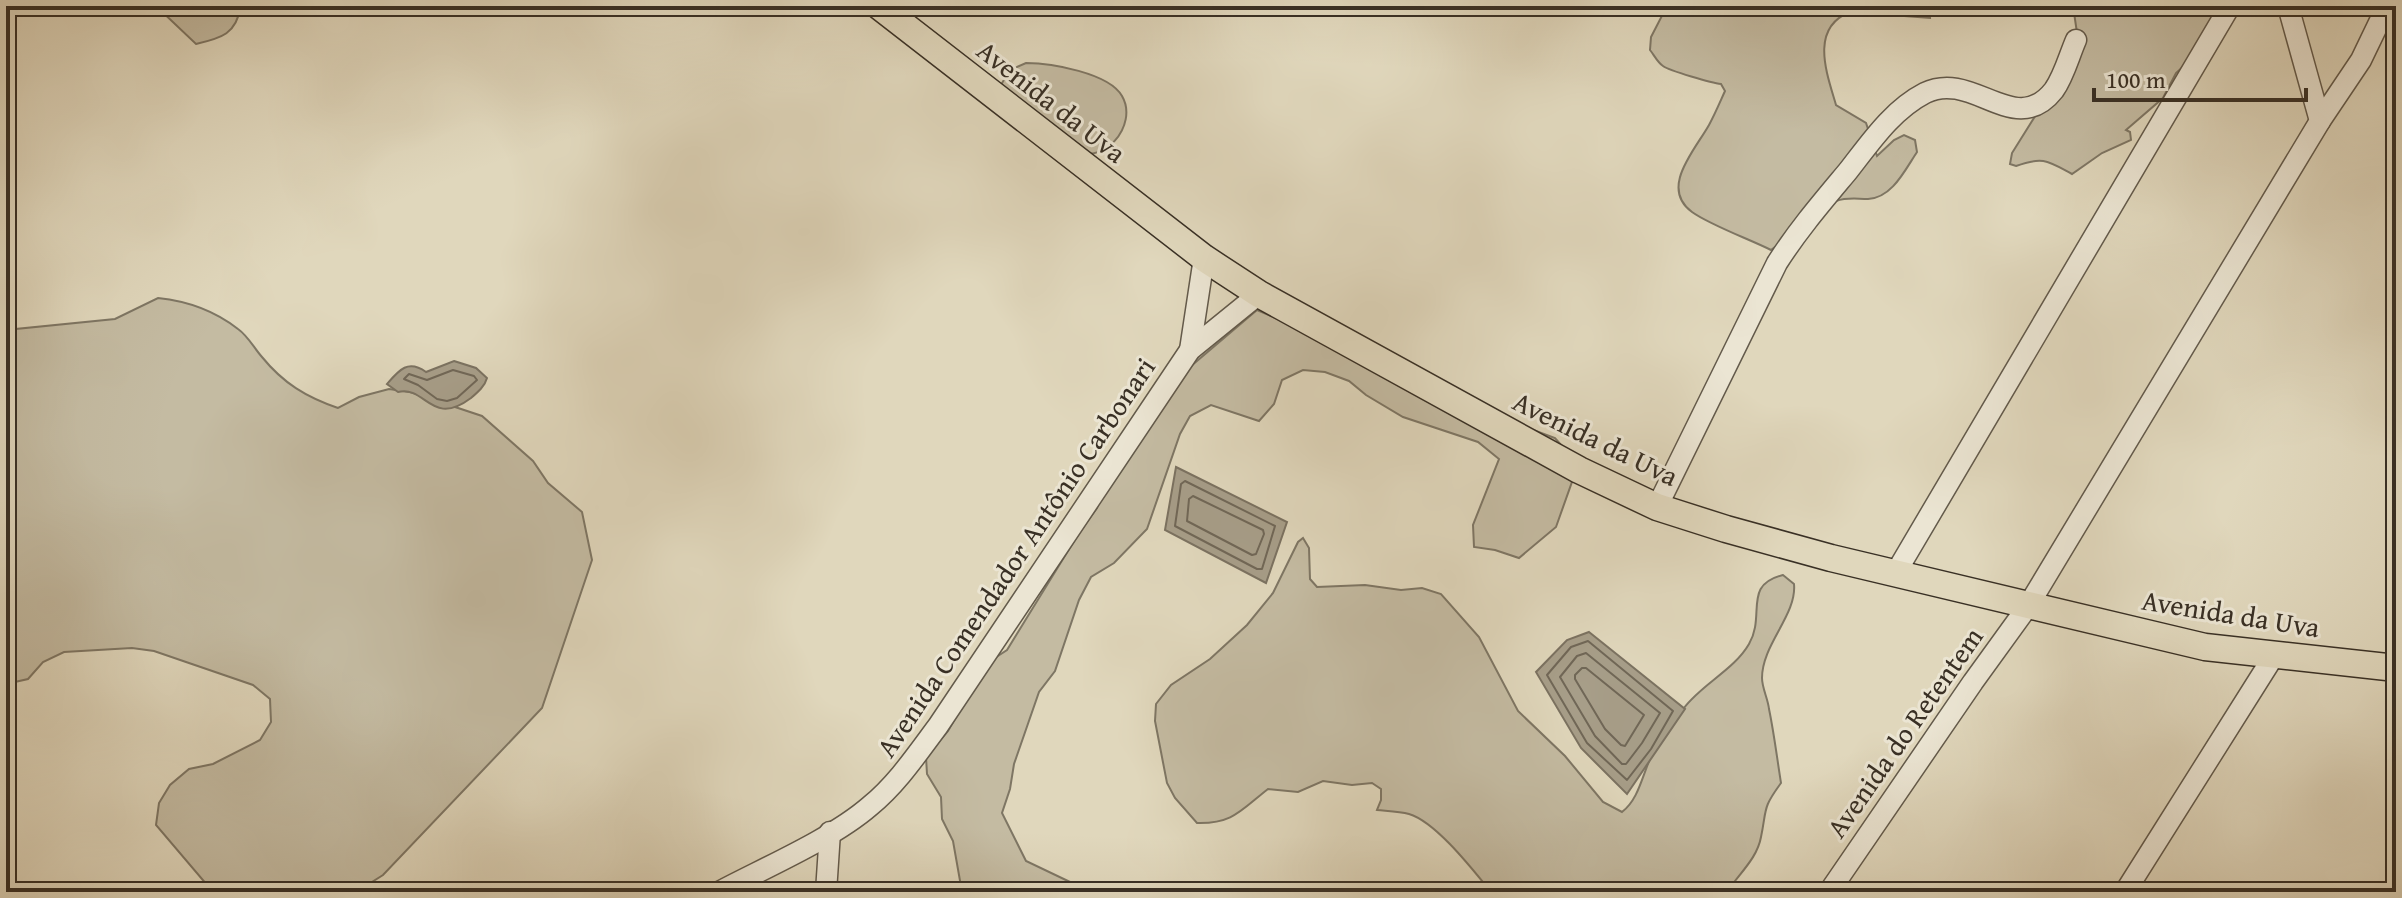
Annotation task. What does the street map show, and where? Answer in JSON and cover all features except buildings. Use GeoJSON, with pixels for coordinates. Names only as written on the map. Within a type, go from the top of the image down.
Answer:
{"type":"FeatureCollection","features":[{"type":"Feature","properties":{"kind":"main road","name":"Avenida da Uva"},"geometry":{"type":"LineString","coordinates":[[879,6],[1204,258],[1259,294],[1579,470],[1657,507],[1726,529],[1895,574],[2205,647],[2396,668]]}},
{"type":"Feature","properties":{"kind":"street"},"geometry":{"type":"LineString","coordinates":[[1895,574],[2230,6]]}},
{"type":"Feature","properties":{"kind":"street"},"geometry":{"type":"LineString","coordinates":[[2288,6],[2320,121]]}},
{"type":"Feature","properties":{"kind":"street","name":"Avenida do Retentem"},"geometry":{"type":"LineString","coordinates":[[1829,892],[2028,606],[2320,121],[2361,60],[2387,6]]}},
{"type":"Feature","properties":{"kind":"street"},"geometry":{"type":"LineString","coordinates":[[1657,507],[1777,263],[1796,234],[1885,125],[1913,100],[1942,87],[1956,88],[2017,109],[2030,109],[2043,102],[2056,88],[2076,40]]}},
{"type":"Feature","properties":{"kind":"street","name":"Avenida Comendador Antônio Carbonari"},"geometry":{"type":"LineString","coordinates":[[1190,350],[1204,258]]}},
{"type":"Feature","properties":{"kind":"street","name":"Avenida Comendador Antônio Carbonari"},"geometry":{"type":"LineString","coordinates":[[719,892],[870,807],[901,776],[1190,350],[1259,294]]}},
{"type":"Feature","properties":{"kind":"street"},"geometry":{"type":"LineString","coordinates":[[2125,892],[2275,654]]}},
{"type":"Feature","properties":{"kind":"street"},"geometry":{"type":"LineString","coordinates":[[826,892],[830,832]]}},
{"type":"Feature","properties":{"kind":"shaded area"},"geometry":{"type":"Polygon","coordinates":[[[156,6],[241,6],[231,29],[196,44],[156,6]]]}},
{"type":"Feature","properties":{"kind":"shaded area"},"geometry":{"type":"Polygon","coordinates":[[[1667,6],[1929,6],[1930,18],[1850,12],[1837,19],[1825,40],[1826,66],[1836,105],[1866,123],[1877,156],[1904,135],[1915,140],[1917,152],[1903,175],[1877,197],[1836,201],[1771,250],[1692,212],[1683,202],[1679,181],[1725,91],[1721,84],[1663,66],[1650,50],[1651,37],[1667,6]]]}},
{"type":"Feature","properties":{"kind":"shaded area"},"geometry":{"type":"Polygon","coordinates":[[[2073,6],[2223,6],[2186,64],[2176,73],[2163,98],[2126,130],[2130,132],[2131,140],[2102,153],[2072,174],[2045,161],[2016,166],[2010,164],[2012,153],[2079,46],[2073,6]]]}},
{"type":"Feature","properties":{"kind":"shaded area"},"geometry":{"type":"Polygon","coordinates":[[[1026,63],[1093,75],[1115,88],[1126,107],[1126,119],[1115,141],[1094,153],[1082,154],[1069,149],[999,88],[1010,70],[1026,63]]]}},
{"type":"Feature","properties":{"kind":"shaded area"},"geometry":{"type":"Polygon","coordinates":[[[158,298],[200,308],[220,317],[245,335],[287,382],[305,394],[338,408],[359,397],[389,389],[410,392],[482,416],[533,461],[548,483],[582,512],[592,560],[542,708],[383,875],[356,892],[213,892],[156,825],[159,803],[170,785],[189,769],[213,764],[260,740],[271,722],[270,699],[253,685],[154,651],[132,648],[64,652],[43,662],[28,679],[6,684],[6,330],[115,319],[158,298]]]}},
{"type":"Feature","properties":{"kind":"shaded area"},"geometry":{"type":"Polygon","coordinates":[[[1257,310],[1555,438],[1571,456],[1573,479],[1556,527],[1519,558],[1474,547],[1473,525],[1499,459],[1478,442],[1403,417],[1349,381],[1325,372],[1303,370],[1282,380],[1274,404],[1259,421],[1211,405],[1190,416],[1180,434],[1147,529],[1114,563],[1091,577],[1079,600],[1055,671],[1039,692],[1014,764],[1002,813],[1026,861],[1091,892],[962,892],[953,841],[942,819],[941,797],[927,774],[926,757],[948,731],[987,663],[1007,650],[1097,508],[1105,484],[1164,389],[1257,310]]]}},
{"type":"Feature","properties":{"kind":"shaded area"},"geometry":{"type":"Polygon","coordinates":[[[1303,538],[1309,548],[1310,579],[1317,587],[1365,585],[1401,590],[1422,588],[1441,594],[1479,637],[1518,711],[1565,756],[1603,802],[1622,812],[1636,795],[1650,759],[1684,708],[1743,653],[1754,633],[1757,602],[1763,586],[1783,575],[1794,584],[1793,596],[1767,653],[1762,678],[1781,783],[1768,804],[1757,849],[1735,881],[1743,892],[1491,892],[1431,826],[1409,814],[1377,810],[1381,789],[1372,783],[1352,785],[1323,781],[1298,792],[1268,789],[1228,818],[1197,823],[1175,798],[1167,783],[1155,721],[1156,704],[1171,685],[1210,659],[1247,625],[1273,593],[1298,542],[1303,538]]]}},
{"type":"Feature","properties":{"kind":"water"},"geometry":{"type":"Polygon","coordinates":[[[454,361],[476,368],[487,378],[471,398],[458,406],[447,409],[438,407],[416,394],[398,392],[387,384],[409,366],[426,372],[454,361]]]}},
{"type":"Feature","properties":{"kind":"water"},"geometry":{"type":"Polygon","coordinates":[[[1176,467],[1287,522],[1266,583],[1165,530],[1176,467]]]}},
{"type":"Feature","properties":{"kind":"water"},"geometry":{"type":"Polygon","coordinates":[[[1589,632],[1685,709],[1627,794],[1581,748],[1536,672],[1567,640],[1589,632]]]}}]}
